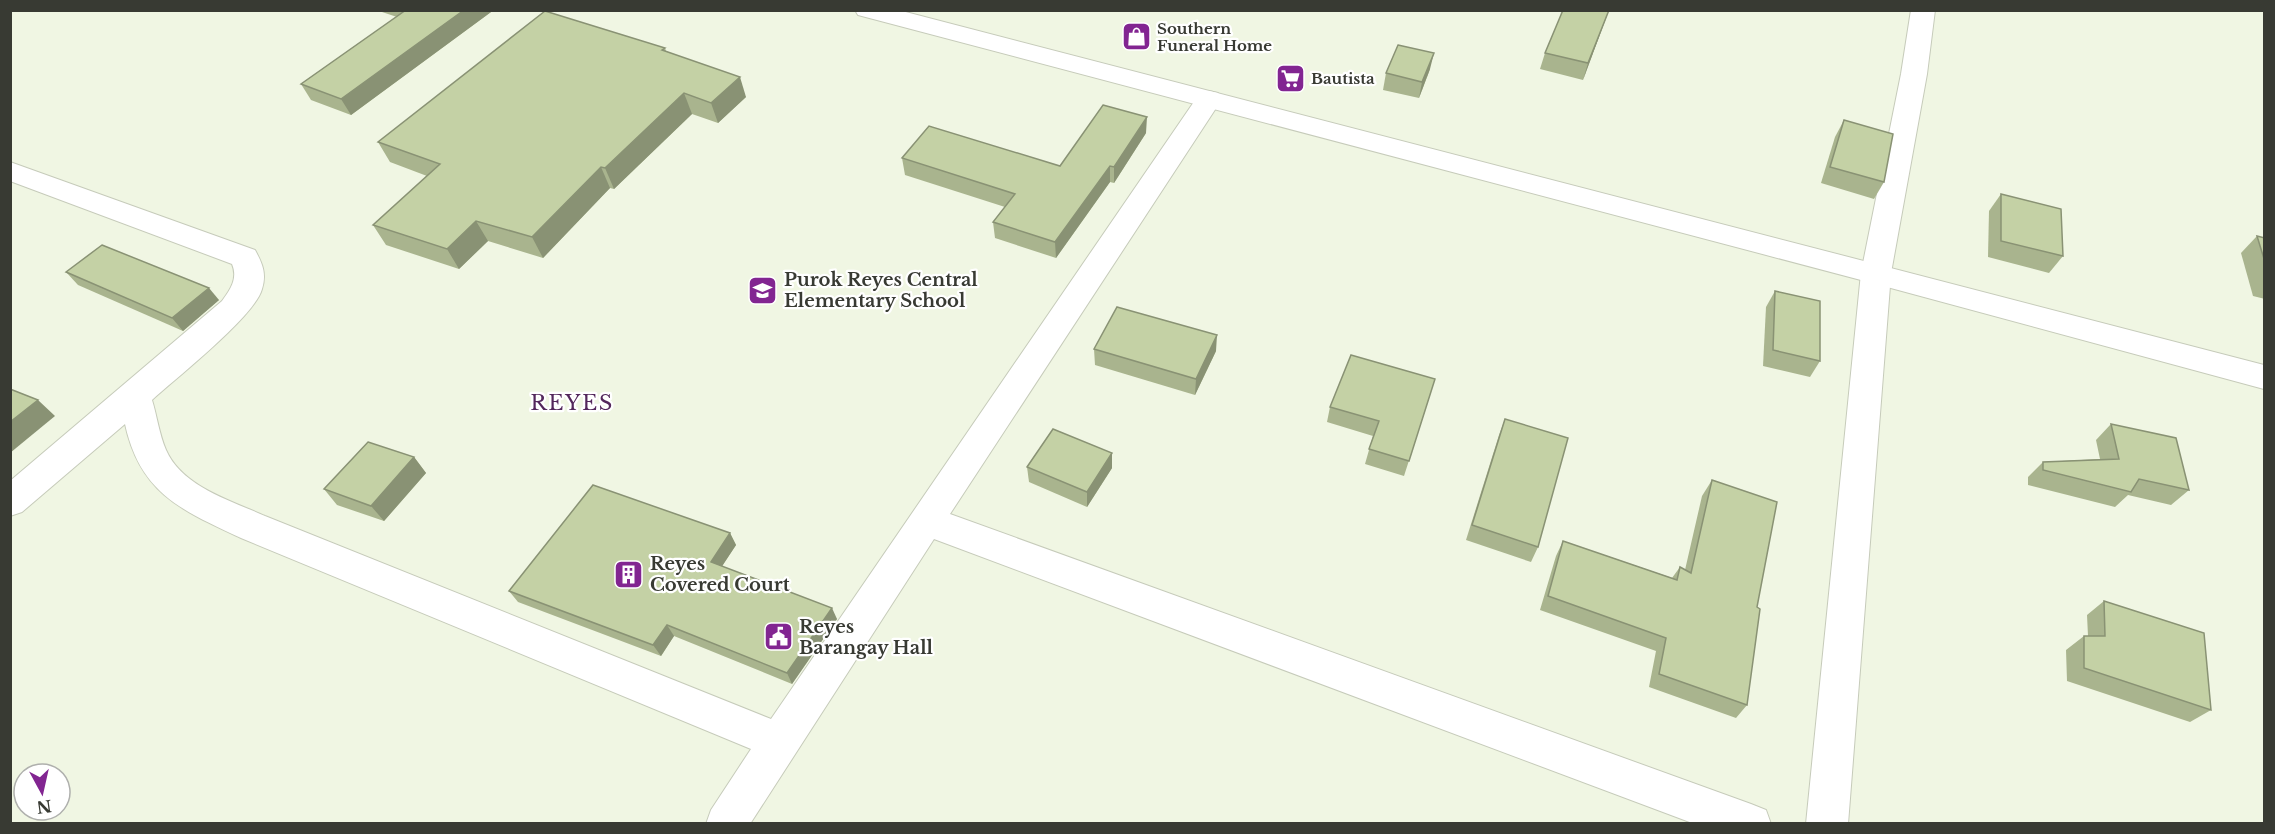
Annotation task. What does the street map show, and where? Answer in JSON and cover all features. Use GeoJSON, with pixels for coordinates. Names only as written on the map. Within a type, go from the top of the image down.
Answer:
{"type":"FeatureCollection","features":[{"type":"Feature","properties":{"kind":"street"},"geometry":{"type":"LineString","coordinates":[[867,10],[1876,273],[2265,377]]}},
{"type":"Feature","properties":{"kind":"street"},"geometry":{"type":"LineString","coordinates":[[1827,824],[1876,273],[1914,74],[1923,10]]}},
{"type":"Feature","properties":{"kind":"street"},"geometry":{"type":"LineString","coordinates":[[726,824],[779,741],[1209,99]]}},
{"type":"Feature","properties":{"kind":"street"},"geometry":{"type":"LineString","coordinates":[[10,171],[244,257],[250,271],[247,291],[233,309],[10,502]]}},
{"type":"Feature","properties":{"kind":"street"},"geometry":{"type":"LineString","coordinates":[[135,396],[148,450],[162,475],[180,492],[253,527],[779,741]]}},
{"type":"Feature","properties":{"kind":"street"},"geometry":{"type":"LineString","coordinates":[[927,521],[1751,824]]}},
{"type":"Feature","properties":{"kind":"building"},"geometry":{"type":"Polygon","coordinates":[[[406,10],[464,10],[341,99],[301,84],[406,10]]]}},
{"type":"Feature","properties":{"kind":"building"},"geometry":{"type":"Polygon","coordinates":[[[1563,10],[1609,10],[1588,63],[1545,53],[1563,10]]]}},
{"type":"Feature","properties":{"kind":"building"},"geometry":{"type":"Polygon","coordinates":[[[545,11],[665,48],[662,50],[740,77],[711,103],[684,93],[605,168],[601,167],[532,237],[476,221],[447,249],[373,225],[440,164],[378,142],[545,11]]]}},
{"type":"Feature","properties":{"kind":"building"},"geometry":{"type":"Polygon","coordinates":[[[1398,45],[1434,53],[1422,82],[1386,73],[1398,45]]]}},
{"type":"Feature","properties":{"kind":"building"},"geometry":{"type":"Polygon","coordinates":[[[1103,105],[1147,117],[1114,167],[1110,166],[1055,242],[993,222],[1015,194],[902,158],[929,126],[1060,166],[1103,105]]]}},
{"type":"Feature","properties":{"kind":"building"},"geometry":{"type":"Polygon","coordinates":[[[1844,120],[1893,134],[1884,182],[1830,167],[1844,120]]]}},
{"type":"Feature","properties":{"kind":"building"},"geometry":{"type":"Polygon","coordinates":[[[2001,194],[2061,209],[2063,256],[2001,241],[2001,194]]]}},
{"type":"Feature","properties":{"kind":"building"},"geometry":{"type":"Polygon","coordinates":[[[2257,236],[2265,238],[2265,262],[2257,236]]]}},
{"type":"Feature","properties":{"kind":"building"},"geometry":{"type":"Polygon","coordinates":[[[102,245],[209,288],[172,318],[66,272],[102,245]]]}},
{"type":"Feature","properties":{"kind":"building"},"geometry":{"type":"Polygon","coordinates":[[[1775,291],[1820,301],[1820,361],[1773,350],[1775,291]]]}},
{"type":"Feature","properties":{"kind":"building"},"geometry":{"type":"Polygon","coordinates":[[[1117,307],[1217,335],[1196,379],[1094,349],[1117,307]]]}},
{"type":"Feature","properties":{"kind":"building"},"geometry":{"type":"Polygon","coordinates":[[[1351,355],[1435,379],[1409,461],[1369,449],[1379,421],[1330,407],[1351,355]]]}},
{"type":"Feature","properties":{"kind":"building"},"geometry":{"type":"Polygon","coordinates":[[[10,389],[38,400],[10,422],[10,389]]]}},
{"type":"Feature","properties":{"kind":"building"},"geometry":{"type":"Polygon","coordinates":[[[1505,419],[1568,438],[1538,547],[1472,525],[1505,419]]]}},
{"type":"Feature","properties":{"kind":"building"},"geometry":{"type":"Polygon","coordinates":[[[2111,424],[2176,438],[2189,490],[2139,479],[2131,492],[2043,470],[2043,462],[2119,459],[2111,424]]]}},
{"type":"Feature","properties":{"kind":"building"},"geometry":{"type":"Polygon","coordinates":[[[1053,429],[1112,453],[1087,492],[1027,467],[1053,429]]]}},
{"type":"Feature","properties":{"kind":"building"},"geometry":{"type":"Polygon","coordinates":[[[368,442],[414,457],[371,506],[324,489],[368,442]]]}},
{"type":"Feature","properties":{"kind":"building"},"geometry":{"type":"Polygon","coordinates":[[[1712,480],[1777,502],[1757,607],[1760,609],[1747,705],[1659,674],[1666,638],[1548,596],[1563,541],[1677,580],[1680,567],[1691,573],[1712,480]]]}},
{"type":"Feature","properties":{"kind":"building"},"geometry":{"type":"Polygon","coordinates":[[[593,485],[730,533],[711,562],[832,608],[787,673],[667,625],[653,645],[509,591],[593,485]]]}},
{"type":"Feature","properties":{"kind":"building"},"geometry":{"type":"Polygon","coordinates":[[[2104,601],[2204,633],[2211,710],[2084,668],[2084,636],[2105,636],[2104,601]]]}},
{"type":"Feature","properties":{"kind":"place","name":"Southern Funeral Home"},"geometry":{"type":"Point","coordinates":[1136,37]}},
{"type":"Feature","properties":{"kind":"place","name":"Bautista"},"geometry":{"type":"Point","coordinates":[1290,78]}},
{"type":"Feature","properties":{"kind":"place","name":"Purok Reyes Central Elementary School"},"geometry":{"type":"Point","coordinates":[763,290]}},
{"type":"Feature","properties":{"kind":"place","name":"Reyes Covered Court"},"geometry":{"type":"Point","coordinates":[629,574]}},
{"type":"Feature","properties":{"kind":"place","name":"Reyes Barangay Hall"},"geometry":{"type":"Point","coordinates":[778,637]}},
{"type":"Feature","properties":{"kind":"district","name":"REYES"},"geometry":{"type":"Point","coordinates":[572,403]}}]}
